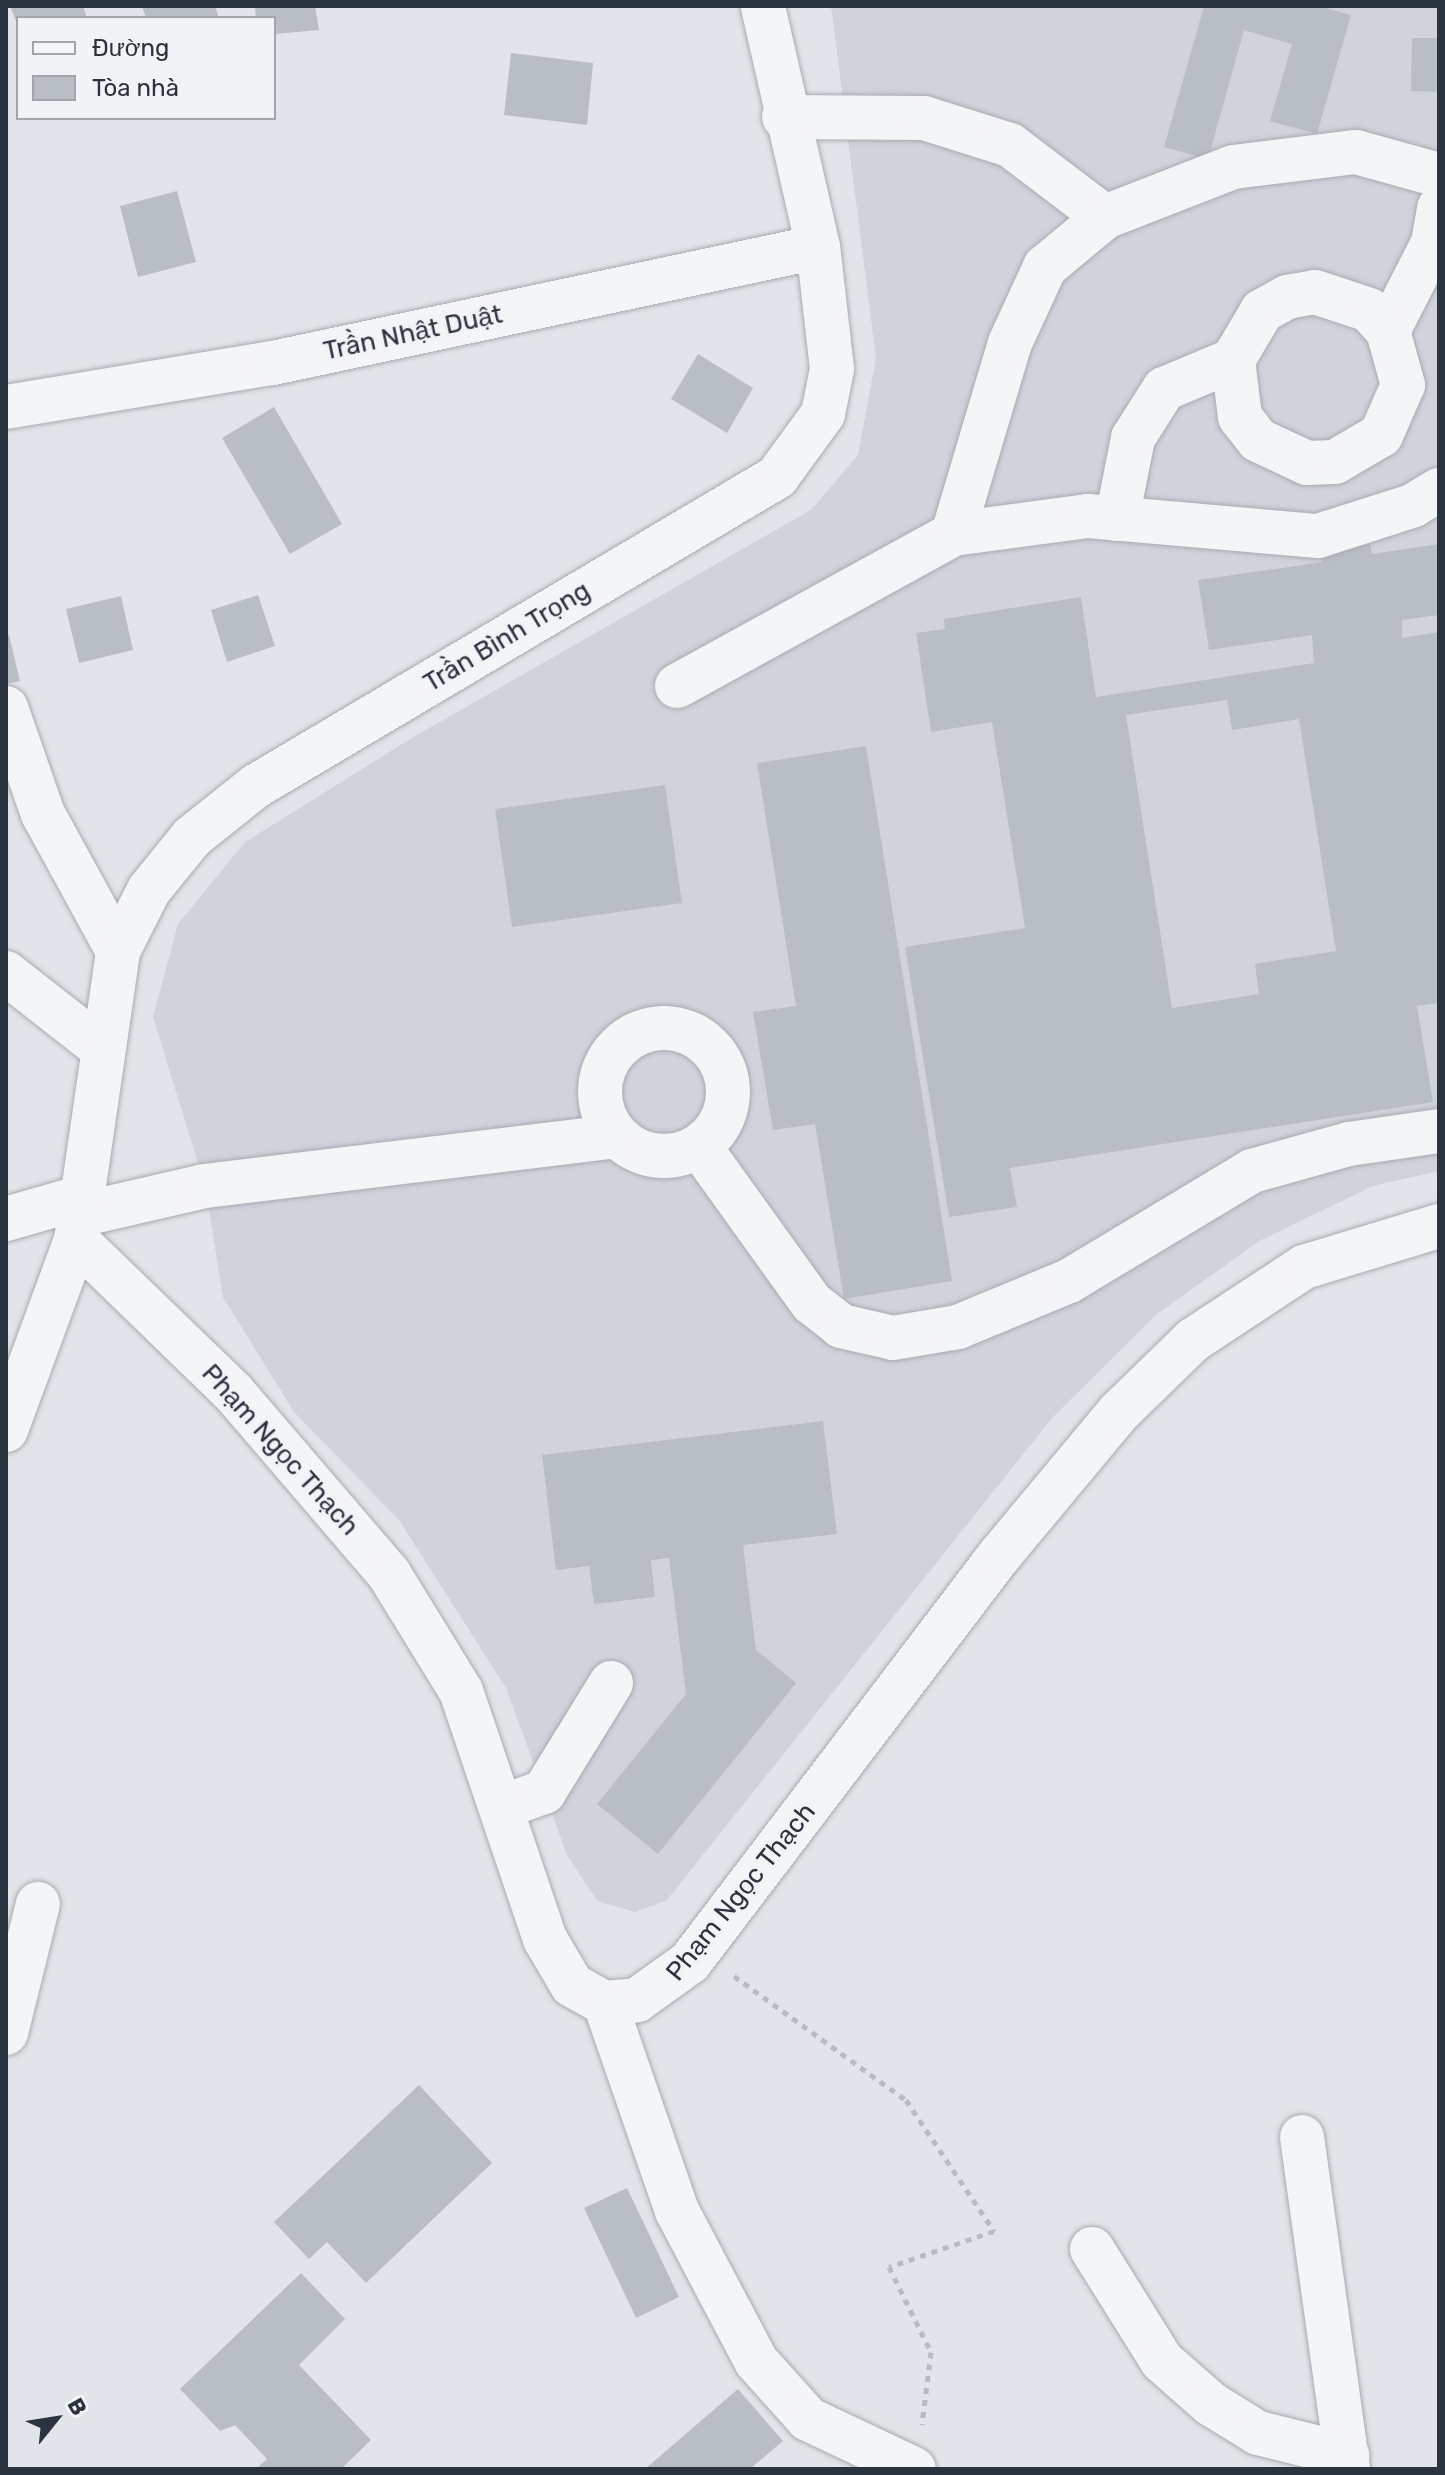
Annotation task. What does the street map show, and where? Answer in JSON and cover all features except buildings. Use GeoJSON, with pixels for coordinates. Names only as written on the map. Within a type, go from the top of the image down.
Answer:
{"type":"FeatureCollection","features":[{"type":"Feature","properties":{"kind":"street","name":"Trần Bình Trọng"},"geometry":{"type":"LineString","coordinates":[[6,1430],[79,1217],[99,1046],[118,951],[149,890],[192,837],[256,786],[777,477],[823,414],[832,369],[818,247],[753,8]]}},
{"type":"Feature","properties":{"kind":"street"},"geometry":{"type":"LineString","coordinates":[[784,117],[924,118],[1010,145],[1105,217]]}},
{"type":"Feature","properties":{"kind":"street"},"geometry":{"type":"LineString","coordinates":[[953,534],[1010,343],[1045,267],[1105,217],[1233,167],[1356,152],[1439,175]]}},
{"type":"Feature","properties":{"kind":"street"},"geometry":{"type":"LineString","coordinates":[[1388,331],[1433,243],[1439,208]]}},
{"type":"Feature","properties":{"kind":"street","name":"Trần Nhật Duật"},"geometry":{"type":"LineString","coordinates":[[6,407],[273,363],[818,247]]}},
{"type":"Feature","properties":{"kind":"street"},"geometry":{"type":"LineString","coordinates":[[1117,519],[1133,438],[1164,389],[1233,360],[1262,311],[1315,292],[1356,303],[1388,331],[1402,371],[1396,412],[1381,435],[1335,462],[1294,460],[1258,440],[1240,417],[1233,360]]}},
{"type":"Feature","properties":{"kind":"street"},"geometry":{"type":"LineString","coordinates":[[677,686],[953,534],[1117,519],[1318,536],[1412,506],[1439,490]]}},
{"type":"Feature","properties":{"kind":"street"},"geometry":{"type":"LineString","coordinates":[[6,708],[43,814],[118,951]]}},
{"type":"Feature","properties":{"kind":"street"},"geometry":{"type":"LineString","coordinates":[[6,973],[99,1046]]}},
{"type":"Feature","properties":{"kind":"street"},"geometry":{"type":"LineString","coordinates":[[6,1219],[79,1217],[205,1186],[617,1136],[656,1156],[699,1146],[725,1112],[728,1090],[712,1049],[678,1029],[637,1032],[607,1059],[600,1099],[617,1136]]}},
{"type":"Feature","properties":{"kind":"street"},"geometry":{"type":"LineString","coordinates":[[699,1146],[812,1303],[841,1326],[893,1338],[958,1327],[1069,1281],[1252,1171],[1349,1144],[1439,1131]]}},
{"type":"Feature","properties":{"kind":"street","name":"Phạm Ngọc Thạch"},"geometry":{"type":"LineString","coordinates":[[79,1217],[389,1574],[461,1691],[545,1939],[572,1985],[605,2003],[637,2000],[662,1988],[698,1952],[1118,1413],[1193,1340],[1260,1290],[1403,1232],[1439,1226]]}},
{"type":"Feature","properties":{"kind":"street"},"geometry":{"type":"LineString","coordinates":[[502,1807],[544,1792],[611,1683]]}},
{"type":"Feature","properties":{"kind":"street"},"geometry":{"type":"LineString","coordinates":[[6,2033],[38,1904]]}},
{"type":"Feature","properties":{"kind":"street"},"geometry":{"type":"LineString","coordinates":[[605,2003],[677,2211],[756,2361],[808,2419],[917,2454]]}},
{"type":"Feature","properties":{"kind":"street"},"geometry":{"type":"LineString","coordinates":[[1092,2249],[1162,2361],[1211,2404],[1258,2433],[1348,2462],[1302,2137]]}},
{"type":"Feature","properties":{"kind":"path"},"geometry":{"type":"LineString","coordinates":[[698,1952],[906,2100],[994,2231],[889,2267],[931,2352],[917,2454]]}},
{"type":"Feature","properties":{"kind":"shaded area"},"geometry":{"type":"Polygon","coordinates":[[[831,6],[1439,6],[1439,1171],[1373,1186],[1259,1241],[1157,1314],[1053,1417],[667,1900],[635,1912],[597,1901],[567,1855],[506,1688],[399,1520],[294,1412],[223,1297],[205,1186],[153,1017],[178,924],[245,842],[410,739],[811,510],[858,455],[876,358],[831,6]]]}}]}
